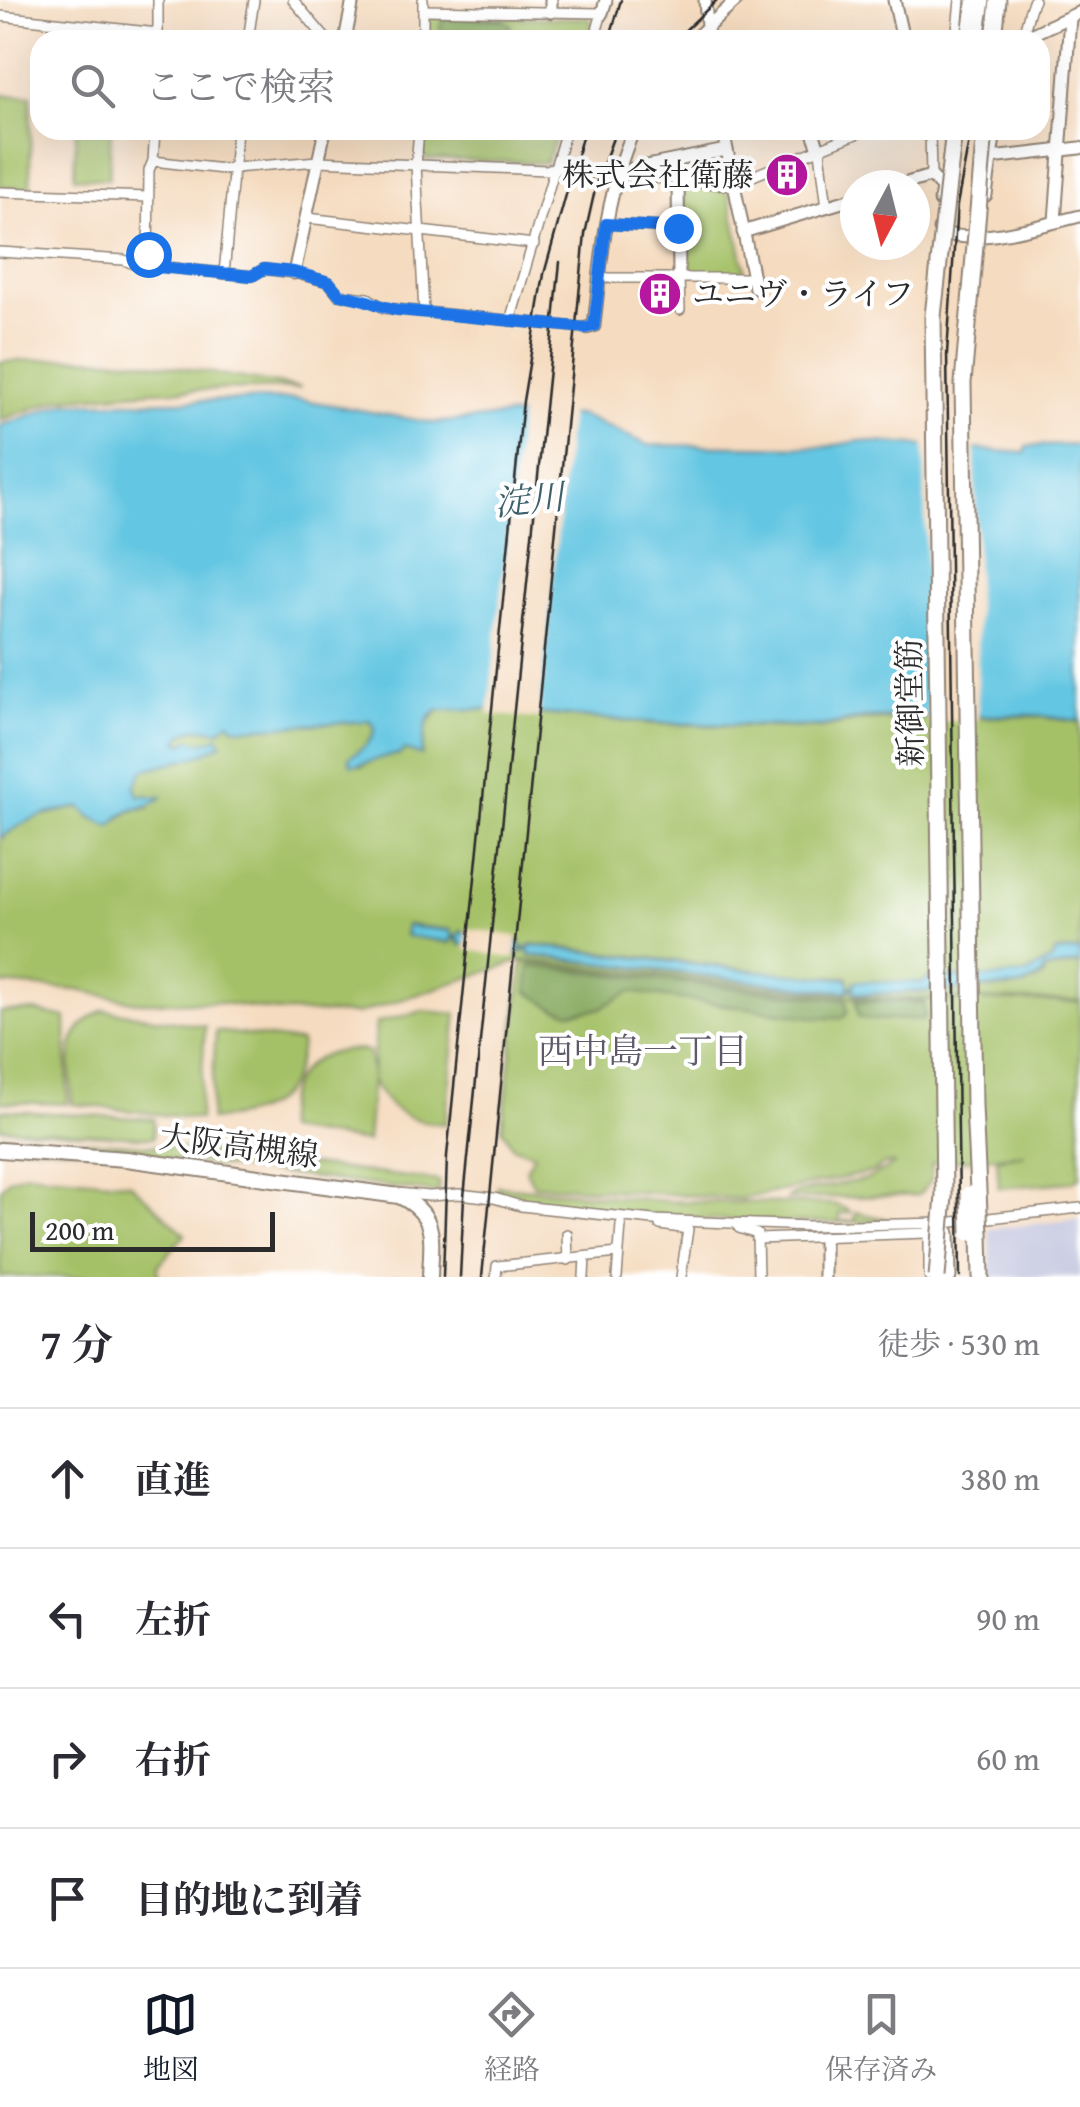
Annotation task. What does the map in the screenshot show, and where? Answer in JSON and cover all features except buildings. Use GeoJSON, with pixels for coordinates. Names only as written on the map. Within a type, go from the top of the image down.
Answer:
{"type":"FeatureCollection","features":[{"type":"Feature","properties":{"kind":"highway"},"geometry":{"type":"LineString","coordinates":[[962,30],[964,0]]}},
{"type":"Feature","properties":{"kind":"highway"},"geometry":{"type":"LineString","coordinates":[[965,30],[975,0]]}},
{"type":"Feature","properties":{"kind":"highway"},"geometry":{"type":"LineString","coordinates":[[995,30],[998,0]]}},
{"type":"Feature","properties":{"kind":"highway","name":"新御堂筋"},"geometry":{"type":"LineString","coordinates":[[948,1277],[932,350],[953,140]]}},
{"type":"Feature","properties":{"kind":"highway","name":"新御堂筋"},"geometry":{"type":"LineString","coordinates":[[983,1277],[974,1106],[963,383],[984,140]]}},
{"type":"Feature","properties":{"kind":"highway"},"geometry":{"type":"LineString","coordinates":[[971,1277],[968,1166],[974,1106]]}},
{"type":"Feature","properties":{"kind":"highway"},"geometry":{"type":"LineString","coordinates":[[932,1274],[944,1196]]}},
{"type":"Feature","properties":{"kind":"main road","name":"大阪高槻線"},"geometry":{"type":"LineString","coordinates":[[0,1154],[108,1158],[381,1192],[406,1199],[424,1215],[432,1234],[430,1277]]}},
{"type":"Feature","properties":{"kind":"main road","name":"大阪高槻線"},"geometry":{"type":"LineString","coordinates":[[0,1154],[386,1200],[402,1206],[416,1220],[430,1252]]}},
{"type":"Feature","properties":{"kind":"street"},"geometry":{"type":"LineString","coordinates":[[158,0],[158,30]]}},
{"type":"Feature","properties":{"kind":"street"},"geometry":{"type":"LineString","coordinates":[[250,30],[254,0]]}},
{"type":"Feature","properties":{"kind":"street"},"geometry":{"type":"LineString","coordinates":[[293,0],[318,30]]}},
{"type":"Feature","properties":{"kind":"street"},"geometry":{"type":"LineString","coordinates":[[347,30],[354,0]]}},
{"type":"Feature","properties":{"kind":"street"},"geometry":{"type":"LineString","coordinates":[[705,0],[707,30]]}},
{"type":"Feature","properties":{"kind":"street"},"geometry":{"type":"LineString","coordinates":[[702,30],[737,0]]}},
{"type":"Feature","properties":{"kind":"street"},"geometry":{"type":"LineString","coordinates":[[894,0],[901,30]]}},
{"type":"Feature","properties":{"kind":"street"},"geometry":{"type":"LineString","coordinates":[[980,30],[984,0]]}},
{"type":"Feature","properties":{"kind":"street"},"geometry":{"type":"LineString","coordinates":[[1025,30],[1026,14],[1034,0]]}},
{"type":"Feature","properties":{"kind":"street"},"geometry":{"type":"LineString","coordinates":[[423,5],[604,6],[597,30]]}},
{"type":"Feature","properties":{"kind":"street"},"geometry":{"type":"LineString","coordinates":[[1041,30],[1075,15]]}},
{"type":"Feature","properties":{"kind":"street"},"geometry":{"type":"LineString","coordinates":[[1055,222],[1058,150],[1075,15]]}},
{"type":"Feature","properties":{"kind":"street"},"geometry":{"type":"LineString","coordinates":[[0,16],[111,30]]}},
{"type":"Feature","properties":{"kind":"street"},"geometry":{"type":"LineString","coordinates":[[1066,69],[1080,71]]}},
{"type":"Feature","properties":{"kind":"street"},"geometry":{"type":"LineString","coordinates":[[148,266],[153,140]]}},
{"type":"Feature","properties":{"kind":"street"},"geometry":{"type":"LineString","coordinates":[[224,274],[237,140]]}},
{"type":"Feature","properties":{"kind":"street"},"geometry":{"type":"LineString","coordinates":[[294,272],[323,140]]}},
{"type":"Feature","properties":{"kind":"street"},"geometry":{"type":"LineString","coordinates":[[417,140],[424,311]]}},
{"type":"Feature","properties":{"kind":"street"},"geometry":{"type":"LineString","coordinates":[[510,321],[563,140]]}},
{"type":"Feature","properties":{"kind":"street"},"geometry":{"type":"LineString","coordinates":[[0,252],[104,258],[252,276],[264,269],[294,272],[329,282],[340,295],[368,298],[384,308],[590,327],[606,224],[630,140]]}},
{"type":"Feature","properties":{"kind":"street"},"geometry":{"type":"LineString","coordinates":[[599,278],[753,283],[724,140]]}},
{"type":"Feature","properties":{"kind":"street"},"geometry":{"type":"LineString","coordinates":[[816,140],[827,206]]}},
{"type":"Feature","properties":{"kind":"street"},"geometry":{"type":"LineString","coordinates":[[152,166],[233,168],[318,161],[555,168],[732,184],[844,140]]}},
{"type":"Feature","properties":{"kind":"street"},"geometry":{"type":"LineString","coordinates":[[930,140],[930,170]]}},
{"type":"Feature","properties":{"kind":"street"},"geometry":{"type":"LineString","coordinates":[[981,237],[993,140]]}},
{"type":"Feature","properties":{"kind":"street"},"geometry":{"type":"LineString","coordinates":[[991,158],[1080,148]]}},
{"type":"Feature","properties":{"kind":"street"},"geometry":{"type":"LineString","coordinates":[[618,173],[726,150]]}},
{"type":"Feature","properties":{"kind":"street"},"geometry":{"type":"LineString","coordinates":[[930,176],[942,188],[938,223],[941,233],[981,237],[1080,216]]}},
{"type":"Feature","properties":{"kind":"street"},"geometry":{"type":"LineString","coordinates":[[678,178],[680,310]]}},
{"type":"Feature","properties":{"kind":"street"},"geometry":{"type":"LineString","coordinates":[[0,192],[148,198]]}},
{"type":"Feature","properties":{"kind":"street"},"geometry":{"type":"LineString","coordinates":[[743,232],[840,202]]}},
{"type":"Feature","properties":{"kind":"street"},"geometry":{"type":"LineString","coordinates":[[306,218],[534,244]]}},
{"type":"Feature","properties":{"kind":"street"},"geometry":{"type":"LineString","coordinates":[[606,224],[678,228]]}},
{"type":"Feature","properties":{"kind":"street"},"geometry":{"type":"LineString","coordinates":[[381,1192],[459,1194],[521,1206],[654,1220],[930,1228]]}},
{"type":"Feature","properties":{"kind":"street"},"geometry":{"type":"LineString","coordinates":[[757,1238],[824,1238],[1080,1208]]}},
{"type":"Feature","properties":{"kind":"street"},"geometry":{"type":"LineString","coordinates":[[654,1220],[654,1224],[688,1229],[681,1277]]}},
{"type":"Feature","properties":{"kind":"street"},"geometry":{"type":"LineString","coordinates":[[983,1277],[984,1220]]}},
{"type":"Feature","properties":{"kind":"street"},"geometry":{"type":"LineString","coordinates":[[932,1274],[941,1251],[944,1223]]}},
{"type":"Feature","properties":{"kind":"street"},"geometry":{"type":"LineString","coordinates":[[730,1224],[754,1231],[758,1277]]}},
{"type":"Feature","properties":{"kind":"street"},"geometry":{"type":"LineString","coordinates":[[618,1277],[621,1225]]}},
{"type":"Feature","properties":{"kind":"street"},"geometry":{"type":"LineString","coordinates":[[930,1228],[932,1274]]}},
{"type":"Feature","properties":{"kind":"street"},"geometry":{"type":"LineString","coordinates":[[567,1234],[568,1260]]}},
{"type":"Feature","properties":{"kind":"street"},"geometry":{"type":"LineString","coordinates":[[824,1238],[824,1277]]}},
{"type":"Feature","properties":{"kind":"street"},"geometry":{"type":"LineString","coordinates":[[496,1277],[496,1266],[618,1253]]}},
{"type":"Feature","properties":{"kind":"street"},"geometry":{"type":"LineString","coordinates":[[584,1277],[585,1257]]}},
{"type":"Feature","properties":{"kind":"shaded area"},"geometry":{"type":"Polygon","coordinates":[[[1080,1219],[1080,1277],[991,1277],[989,1229],[1080,1219]]]}},
{"type":"Feature","properties":{"kind":"green space"},"geometry":{"type":"Polygon","coordinates":[[[589,18],[592,22],[590,30],[428,30],[427,19],[589,18]]]}},
{"type":"Feature","properties":{"kind":"green space"},"geometry":{"type":"Polygon","coordinates":[[[500,19],[511,25],[510,30],[442,30],[442,21],[500,19]]]}},
{"type":"Feature","properties":{"kind":"green space"},"geometry":{"type":"Polygon","coordinates":[[[0,95],[30,96],[30,189],[0,187],[0,95]]]}},
{"type":"Feature","properties":{"kind":"green space"},"geometry":{"type":"Polygon","coordinates":[[[76,140],[111,140],[109,179],[74,177],[76,140]]]}},
{"type":"Feature","properties":{"kind":"green space"},"geometry":{"type":"Polygon","coordinates":[[[423,140],[555,140],[546,163],[425,159],[423,140]]]}},
{"type":"Feature","properties":{"kind":"green space"},"geometry":{"type":"Polygon","coordinates":[[[687,186],[729,194],[745,269],[742,273],[688,273],[684,269],[683,189],[687,186]]]}},
{"type":"Feature","properties":{"kind":"green space"},"geometry":{"type":"Polygon","coordinates":[[[135,360],[301,388],[152,391],[60,399],[0,420],[0,362],[135,360]]]}},
{"type":"Feature","properties":{"kind":"green space"},"geometry":{"type":"Polygon","coordinates":[[[482,709],[658,724],[822,728],[863,720],[1032,716],[1080,722],[1080,950],[1056,952],[1051,960],[1025,974],[931,977],[922,983],[855,981],[854,986],[849,986],[848,977],[806,976],[531,944],[530,948],[521,947],[520,941],[460,931],[458,936],[452,935],[451,930],[406,925],[405,935],[450,943],[451,939],[458,940],[458,944],[519,955],[521,951],[530,952],[530,956],[848,993],[849,989],[865,995],[1022,987],[1044,976],[1045,970],[1080,964],[1080,1001],[866,998],[523,960],[357,1014],[282,1012],[217,1002],[137,1002],[77,990],[0,984],[0,839],[30,818],[81,807],[90,817],[110,825],[132,811],[149,808],[148,795],[139,795],[135,787],[143,770],[197,756],[213,741],[180,744],[180,736],[230,720],[245,728],[370,721],[375,727],[372,737],[349,759],[361,766],[404,750],[422,755],[426,725],[439,710],[482,709]]]}},
{"type":"Feature","properties":{"kind":"green space"},"geometry":{"type":"Polygon","coordinates":[[[523,962],[865,999],[1080,1002],[1080,1177],[1071,1182],[999,1188],[997,1159],[1025,1154],[932,1163],[931,1180],[919,1195],[788,1199],[795,1193],[867,1179],[895,1164],[741,1199],[534,1185],[526,1170],[534,1154],[512,1146],[502,1128],[523,962]]]}},
{"type":"Feature","properties":{"kind":"green space"},"geometry":{"type":"Polygon","coordinates":[[[530,966],[847,1000],[847,1014],[842,1018],[820,1018],[630,992],[599,1009],[571,1013],[554,1008],[527,991],[530,966]]]}},
{"type":"Feature","properties":{"kind":"green space"},"geometry":{"type":"Polygon","coordinates":[[[856,1001],[924,1002],[925,1019],[859,1017],[856,1001]]]}},
{"type":"Feature","properties":{"kind":"green space"},"geometry":{"type":"Polygon","coordinates":[[[104,1010],[205,1026],[199,1119],[72,1104],[70,1062],[75,1038],[90,1018],[104,1010]]]}},
{"type":"Feature","properties":{"kind":"green space"},"geometry":{"type":"Polygon","coordinates":[[[34,1011],[66,1018],[68,1104],[0,1102],[0,1012],[34,1011]]]}},
{"type":"Feature","properties":{"kind":"green space"},"geometry":{"type":"Polygon","coordinates":[[[423,1011],[457,1014],[445,1124],[401,1113],[384,1099],[372,1079],[367,1142],[285,1130],[289,1094],[305,1068],[332,1053],[369,1051],[372,1078],[376,1023],[423,1011]]]}},
{"type":"Feature","properties":{"kind":"green space"},"geometry":{"type":"Polygon","coordinates":[[[216,1031],[301,1042],[292,1079],[274,1102],[246,1114],[210,1120],[216,1031]]]}},
{"type":"Feature","properties":{"kind":"green space"},"geometry":{"type":"Polygon","coordinates":[[[0,1110],[154,1119],[153,1138],[0,1128],[0,1110]]]}},
{"type":"Feature","properties":{"kind":"green space"},"geometry":{"type":"Polygon","coordinates":[[[2,1135],[169,1147],[439,1181],[438,1193],[74,1148],[1,1144],[2,1135]]]}},
{"type":"Feature","properties":{"kind":"green space"},"geometry":{"type":"Polygon","coordinates":[[[27,1173],[130,1183],[185,1234],[158,1266],[159,1277],[0,1277],[0,1189],[10,1178],[27,1173]]]}},
{"type":"Feature","properties":{"kind":"green space"},"geometry":{"type":"Polygon","coordinates":[[[498,1186],[666,1201],[833,1204],[849,1210],[850,1213],[839,1214],[840,1221],[855,1221],[855,1212],[891,1220],[831,1223],[771,1222],[594,1212],[498,1197],[498,1186]]]}},
{"type":"Feature","properties":{"kind":"water","name":"淀川"},"geometry":{"type":"Polygon","coordinates":[[[298,399],[433,423],[506,416],[580,415],[648,445],[825,447],[859,441],[1025,453],[1027,446],[1080,445],[1080,721],[1032,715],[863,718],[822,727],[657,723],[482,709],[439,710],[426,725],[421,755],[404,750],[399,755],[351,765],[349,758],[372,737],[375,727],[370,721],[245,728],[234,727],[230,721],[218,731],[196,728],[181,736],[178,741],[183,744],[190,739],[204,742],[218,737],[222,744],[197,756],[143,770],[135,787],[138,795],[162,797],[128,811],[110,826],[81,807],[38,817],[0,838],[0,426],[64,403],[298,399]]]}},
{"type":"Feature","properties":{"kind":"water"},"geometry":{"type":"Polygon","coordinates":[[[406,926],[452,931],[451,935],[458,937],[460,932],[520,942],[521,948],[530,949],[531,945],[848,979],[849,986],[854,987],[855,981],[922,983],[931,977],[1025,975],[1051,961],[1056,953],[1080,951],[1080,963],[1044,969],[1043,975],[1022,986],[866,994],[849,988],[830,990],[530,955],[520,950],[519,954],[458,943],[459,939],[451,937],[450,942],[406,936],[406,926]]]}},
{"type":"Feature","properties":{"kind":"pier"},"geometry":{"type":"Polygon","coordinates":[[[570,410],[539,719],[488,714],[520,411],[570,410]]]}},
{"type":"Feature","properties":{"kind":"pier"},"geometry":{"type":"Polygon","coordinates":[[[924,441],[975,444],[978,721],[928,722],[924,441]]]}},
{"type":"Feature","properties":{"kind":"pier"},"geometry":{"type":"Polygon","coordinates":[[[467,928],[518,937],[515,959],[465,949],[467,928]]]}},
{"type":"Feature","properties":{"kind":"railway"},"geometry":{"type":"LineString","coordinates":[[612,30],[621,0]]}},
{"type":"Feature","properties":{"kind":"railway"},"geometry":{"type":"LineString","coordinates":[[686,30],[717,0]]}},
{"type":"Feature","properties":{"kind":"railway"},"geometry":{"type":"LineString","coordinates":[[443,1277],[447,1156],[523,401],[544,274],[581,140]]}},
{"type":"Feature","properties":{"kind":"railway"},"geometry":{"type":"LineString","coordinates":[[482,1277],[585,234],[597,181],[612,140]]}},
{"type":"Feature","properties":{"kind":"railway"},"geometry":{"type":"LineString","coordinates":[[960,1277],[947,353],[957,205],[969,140]]}},
{"type":"Feature","properties":{"kind":"railway"},"geometry":{"type":"LineString","coordinates":[[460,1277],[464,1197],[560,262]]}},
{"type":"Feature","properties":{"kind":"place","name":"株式会社衛藤"},"geometry":{"type":"Point","coordinates":[787,175]}},
{"type":"Feature","properties":{"kind":"place","name":"ユニヴ・ライフ"},"geometry":{"type":"Point","coordinates":[660,294]}},
{"type":"Feature","properties":{"kind":"district","name":"西中島一丁目"},"geometry":{"type":"Point","coordinates":[643,1051]}},
{"type":"Feature","properties":{"kind":"route"},"geometry":{"type":"LineString","coordinates":[[148,254],[148,266],[252,276],[264,269],[294,272],[329,282],[340,295],[368,298],[384,308],[586,328],[594,326],[606,224],[678,228]]}}]}
